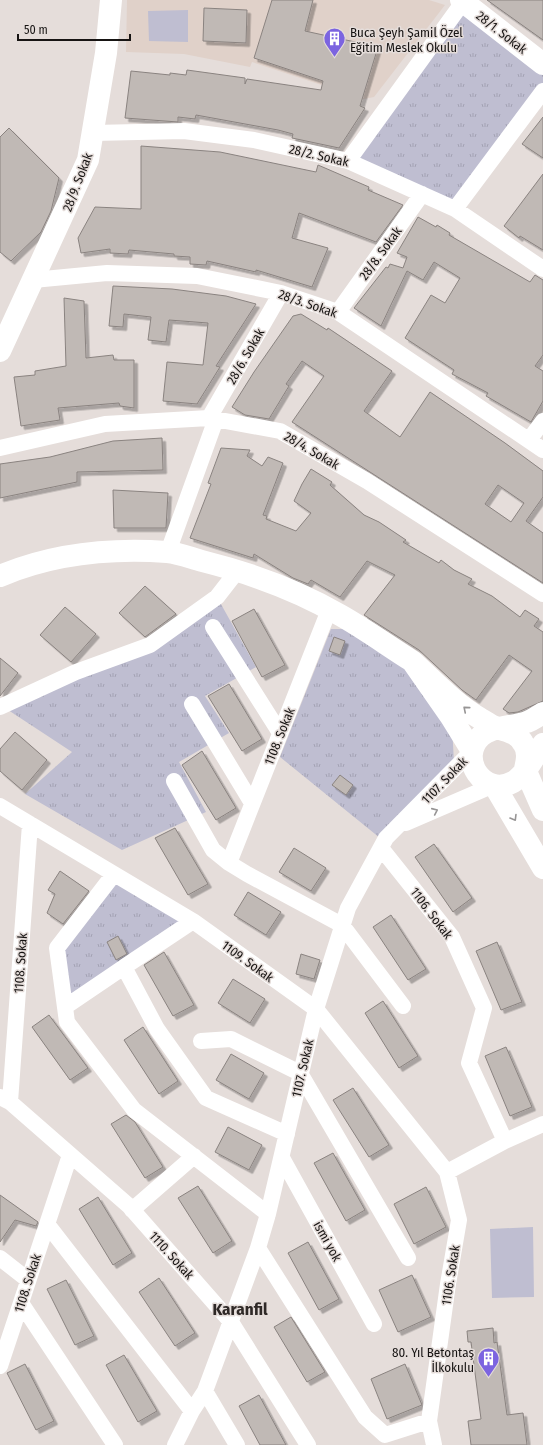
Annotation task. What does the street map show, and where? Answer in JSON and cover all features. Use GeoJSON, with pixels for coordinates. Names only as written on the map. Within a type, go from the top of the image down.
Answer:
{"type":"FeatureCollection","features":[{"type":"Feature","properties":{"kind":"street","name":"28/9. Sokak"},"geometry":{"type":"LineString","coordinates":[[0,351],[6,329],[33,280],[88,160],[106,53],[110,0]]}},
{"type":"Feature","properties":{"kind":"street","name":"28/1. Sokak"},"geometry":{"type":"LineString","coordinates":[[462,1],[543,64]]}},
{"type":"Feature","properties":{"kind":"street"},"geometry":{"type":"LineString","coordinates":[[348,161],[462,1]]}},
{"type":"Feature","properties":{"kind":"street"},"geometry":{"type":"LineString","coordinates":[[455,209],[543,91]]}},
{"type":"Feature","properties":{"kind":"street","name":"28/2. Sokak"},"geometry":{"type":"LineString","coordinates":[[93,132],[184,131],[254,140],[348,161],[455,209],[543,269]]}},
{"type":"Feature","properties":{"kind":"street","name":"28/8. Sokak"},"geometry":{"type":"LineString","coordinates":[[338,312],[422,194]]}},
{"type":"Feature","properties":{"kind":"street","name":"28/3. Sokak"},"geometry":{"type":"LineString","coordinates":[[33,280],[106,273],[197,276],[281,294],[338,312],[543,450]]}},
{"type":"Feature","properties":{"kind":"street","name":"28/6. Sokak"},"geometry":{"type":"LineString","coordinates":[[168,552],[212,418],[281,294]]}},
{"type":"Feature","properties":{"kind":"street","name":"28/4. Sokak"},"geometry":{"type":"LineString","coordinates":[[0,448],[105,424],[212,418],[280,431],[366,481],[543,594]]}},
{"type":"Feature","properties":{"kind":"street"},"geometry":{"type":"LineString","coordinates":[[529,440],[543,421]]}},
{"type":"Feature","properties":{"kind":"street"},"geometry":{"type":"LineString","coordinates":[[0,576],[55,558],[88,553],[129,551],[168,552],[238,570],[276,584],[329,610],[412,661],[470,712],[499,729],[517,735],[523,742],[527,751],[525,769],[543,810]]}},
{"type":"Feature","properties":{"kind":"street"},"geometry":{"type":"LineString","coordinates":[[0,707],[76,672],[150,645],[217,597],[238,570]]}},
{"type":"Feature","properties":{"kind":"street","name":"1108. Sokak"},"geometry":{"type":"LineString","coordinates":[[229,863],[329,610]]}},
{"type":"Feature","properties":{"kind":"street"},"geometry":{"type":"LineString","coordinates":[[213,627],[280,733]]}},
{"type":"Feature","properties":{"kind":"street"},"geometry":{"type":"LineString","coordinates":[[412,661],[451,717],[472,751]]}},
{"type":"Feature","properties":{"kind":"street"},"geometry":{"type":"LineString","coordinates":[[192,704],[252,803]]}},
{"type":"Feature","properties":{"kind":"street"},"geometry":{"type":"LineString","coordinates":[[543,713],[527,722],[490,731],[481,736],[472,751],[471,760],[473,769],[485,782],[494,785],[503,785],[512,782],[520,777],[543,744]]}},
{"type":"Feature","properties":{"kind":"street","name":"1107. Sokak"},"geometry":{"type":"LineString","coordinates":[[175,1445],[192,1411],[205,1391],[258,1248],[282,1158],[300,1073],[316,1009],[342,925],[361,882],[386,838],[472,751]]}},
{"type":"Feature","properties":{"kind":"street"},"geometry":{"type":"LineString","coordinates":[[174,782],[213,850],[229,863],[342,925],[403,1006]]}},
{"type":"Feature","properties":{"kind":"street"},"geometry":{"type":"LineString","coordinates":[[494,785],[543,868]]}},
{"type":"Feature","properties":{"kind":"street","name":"1107. Sokak"},"geometry":{"type":"LineString","coordinates":[[398,826],[494,785]]}},
{"type":"Feature","properties":{"kind":"street","name":"1109. Sokak"},"geometry":{"type":"LineString","coordinates":[[0,806],[193,921],[316,1009],[447,1172]]}},
{"type":"Feature","properties":{"kind":"street","name":"1108. Sokak"},"geometry":{"type":"LineString","coordinates":[[5,1100],[30,824]]}},
{"type":"Feature","properties":{"kind":"street","name":"1106. Sokak"},"geometry":{"type":"LineString","coordinates":[[381,848],[452,937],[484,1008],[469,1063],[505,1141]]}},
{"type":"Feature","properties":{"kind":"street"},"geometry":{"type":"LineString","coordinates":[[114,874],[57,948],[67,1022],[134,1110],[268,1214]]}},
{"type":"Feature","properties":{"kind":"street"},"geometry":{"type":"LineString","coordinates":[[65,1008],[193,921]]}},
{"type":"Feature","properties":{"kind":"street"},"geometry":{"type":"LineString","coordinates":[[124,967],[157,1029],[206,1098],[287,1134]]}},
{"type":"Feature","properties":{"kind":"street"},"geometry":{"type":"LineString","coordinates":[[201,1041],[231,1039],[300,1073],[408,1258]]}},
{"type":"Feature","properties":{"kind":"street","name":"1110. Sokak"},"geometry":{"type":"LineString","coordinates":[[5,1100],[132,1210],[231,1322],[308,1445]]}},
{"type":"Feature","properties":{"kind":"street"},"geometry":{"type":"LineString","coordinates":[[447,1172],[505,1141],[543,1124]]}},
{"type":"Feature","properties":{"kind":"street","name":"1108. Sokak"},"geometry":{"type":"LineString","coordinates":[[0,1366],[70,1155]]}},
{"type":"Feature","properties":{"kind":"street"},"geometry":{"type":"LineString","coordinates":[[132,1210],[194,1156]]}},
{"type":"Feature","properties":{"kind":"street","name":"ismi yok"},"geometry":{"type":"LineString","coordinates":[[282,1158],[374,1324]]}},
{"type":"Feature","properties":{"kind":"street","name":"1106. Sokak"},"geometry":{"type":"LineString","coordinates":[[434,1445],[429,1421],[448,1284],[460,1220],[447,1172]]}},
{"type":"Feature","properties":{"kind":"street"},"geometry":{"type":"LineString","coordinates":[[47,1224],[192,1411]]}},
{"type":"Feature","properties":{"kind":"street"},"geometry":{"type":"LineString","coordinates":[[258,1248],[365,1418],[385,1435],[429,1421]]}},
{"type":"Feature","properties":{"kind":"street"},"geometry":{"type":"LineString","coordinates":[[0,1258],[28,1280]]}},
{"type":"Feature","properties":{"kind":"street"},"geometry":{"type":"LineString","coordinates":[[21,1303],[115,1445]]}},
{"type":"Feature","properties":{"kind":"street"},"geometry":{"type":"LineString","coordinates":[[205,1391],[237,1445]]}},
{"type":"Feature","properties":{"kind":"shaded area"},"geometry":{"type":"Polygon","coordinates":[[[127,0],[429,0],[445,5],[374,97],[364,99],[252,62],[250,67],[184,54],[126,52],[127,0]]]}},
{"type":"Feature","properties":{"kind":"green space"},"geometry":{"type":"Polygon","coordinates":[[[463,2],[543,64],[543,91],[455,209],[348,161],[463,2]]]}},
{"type":"Feature","properties":{"kind":"green space"},"geometry":{"type":"Polygon","coordinates":[[[188,10],[188,42],[149,41],[148,11],[188,10]]]}},
{"type":"Feature","properties":{"kind":"green space"},"geometry":{"type":"Polygon","coordinates":[[[217,597],[256,667],[205,696],[229,733],[179,762],[206,812],[122,850],[25,794],[72,752],[2,706],[150,645],[217,597]]]}},
{"type":"Feature","properties":{"kind":"green space"},"geometry":{"type":"Polygon","coordinates":[[[331,629],[354,629],[407,665],[452,725],[454,763],[380,838],[280,757],[331,629]]]}},
{"type":"Feature","properties":{"kind":"green space"},"geometry":{"type":"Polygon","coordinates":[[[114,874],[193,921],[65,1007],[57,948],[114,874]]]}},
{"type":"Feature","properties":{"kind":"green space"},"geometry":{"type":"Polygon","coordinates":[[[533,1227],[534,1297],[492,1298],[490,1229],[533,1227]]]}},
{"type":"Feature","properties":{"kind":"building"},"geometry":{"type":"Polygon","coordinates":[[[272,0],[313,0],[305,31],[378,47],[360,106],[365,108],[339,148],[292,138],[293,134],[278,130],[196,115],[195,119],[178,117],[178,122],[125,118],[131,71],[186,75],[187,70],[245,78],[245,84],[247,79],[321,90],[323,81],[254,58],[272,0]]]}},
{"type":"Feature","properties":{"kind":"building"},"geometry":{"type":"Polygon","coordinates":[[[487,0],[543,0],[543,40],[487,0]]]}},
{"type":"Feature","properties":{"kind":"building"},"geometry":{"type":"Polygon","coordinates":[[[204,8],[247,10],[246,43],[203,41],[204,8]]]}},
{"type":"Feature","properties":{"kind":"building"},"geometry":{"type":"Polygon","coordinates":[[[543,117],[543,158],[522,144],[543,117]]]}},
{"type":"Feature","properties":{"kind":"building"},"geometry":{"type":"Polygon","coordinates":[[[9,128],[59,178],[51,211],[41,232],[11,261],[0,252],[0,137],[9,128]]]}},
{"type":"Feature","properties":{"kind":"building"},"geometry":{"type":"Polygon","coordinates":[[[141,146],[220,152],[316,172],[318,165],[369,187],[368,190],[403,205],[376,242],[299,213],[292,238],[328,248],[312,287],[256,270],[256,272],[207,261],[206,265],[190,264],[190,257],[174,256],[174,254],[129,250],[128,254],[110,253],[110,249],[81,253],[78,238],[95,207],[141,209],[141,146]]]}},
{"type":"Feature","properties":{"kind":"building"},"geometry":{"type":"Polygon","coordinates":[[[543,174],[543,250],[520,236],[519,238],[504,226],[543,174]]]}},
{"type":"Feature","properties":{"kind":"building"},"geometry":{"type":"Polygon","coordinates":[[[418,217],[436,227],[437,225],[450,233],[449,235],[530,282],[535,275],[543,280],[543,355],[535,366],[543,371],[543,401],[531,422],[486,396],[488,393],[452,374],[454,370],[405,338],[431,295],[445,303],[460,278],[434,262],[423,280],[407,271],[381,326],[354,308],[386,267],[388,268],[390,264],[403,268],[407,257],[397,253],[418,217]]]}},
{"type":"Feature","properties":{"kind":"building"},"geometry":{"type":"Polygon","coordinates":[[[113,286],[172,289],[226,296],[256,304],[216,366],[220,367],[197,404],[163,401],[167,362],[203,365],[208,323],[169,320],[166,342],[148,340],[151,317],[124,314],[123,327],[109,326],[113,286]]]}},
{"type":"Feature","properties":{"kind":"building"},"geometry":{"type":"Polygon","coordinates":[[[64,298],[84,301],[86,358],[113,355],[114,360],[134,360],[134,408],[120,406],[119,403],[58,408],[60,420],[21,426],[14,377],[35,375],[35,371],[66,366],[64,298]]]}},
{"type":"Feature","properties":{"kind":"building"},"geometry":{"type":"Polygon","coordinates":[[[301,314],[327,330],[328,328],[392,371],[364,411],[400,437],[430,392],[543,471],[543,497],[526,521],[543,533],[543,583],[292,422],[324,376],[302,361],[286,384],[289,386],[269,419],[245,415],[232,407],[254,372],[293,316],[301,314]],[[498,485],[485,504],[511,522],[524,503],[498,485]]]}},
{"type":"Feature","properties":{"kind":"building"},"geometry":{"type":"Polygon","coordinates":[[[162,438],[163,470],[77,472],[77,482],[0,498],[0,464],[50,457],[113,441],[162,438]]]}},
{"type":"Feature","properties":{"kind":"building"},"geometry":{"type":"Polygon","coordinates":[[[221,448],[250,450],[247,456],[262,466],[268,457],[283,463],[263,515],[267,516],[266,519],[296,531],[311,513],[294,501],[311,469],[332,482],[330,485],[364,515],[379,522],[406,540],[403,542],[439,563],[441,560],[454,570],[472,579],[468,584],[492,596],[520,617],[525,610],[539,619],[534,626],[543,632],[543,701],[518,712],[509,713],[503,709],[532,671],[509,655],[476,700],[462,690],[419,650],[364,615],[395,575],[367,561],[340,597],[311,580],[308,584],[293,578],[254,554],[253,558],[190,538],[211,484],[208,483],[221,448]]]}},
{"type":"Feature","properties":{"kind":"building"},"geometry":{"type":"Polygon","coordinates":[[[113,490],[168,493],[166,528],[114,528],[113,490]]]}},
{"type":"Feature","properties":{"kind":"building"},"geometry":{"type":"Polygon","coordinates":[[[145,586],[176,614],[145,637],[119,613],[145,586]]]}},
{"type":"Feature","properties":{"kind":"building"},"geometry":{"type":"Polygon","coordinates":[[[65,607],[96,634],[71,662],[40,635],[65,607]]]}},
{"type":"Feature","properties":{"kind":"building"},"geometry":{"type":"Polygon","coordinates":[[[254,609],[285,665],[262,677],[232,621],[254,609]]]}},
{"type":"Feature","properties":{"kind":"building"},"geometry":{"type":"Polygon","coordinates":[[[334,637],[345,641],[340,655],[329,651],[334,637]]]}},
{"type":"Feature","properties":{"kind":"building"},"geometry":{"type":"Polygon","coordinates":[[[0,658],[18,673],[0,696],[0,658]]]}},
{"type":"Feature","properties":{"kind":"building"},"geometry":{"type":"Polygon","coordinates":[[[229,684],[262,739],[242,751],[208,696],[229,684]]]}},
{"type":"Feature","properties":{"kind":"building"},"geometry":{"type":"Polygon","coordinates":[[[15,732],[47,760],[22,790],[0,771],[0,749],[15,732]]]}},
{"type":"Feature","properties":{"kind":"building"},"geometry":{"type":"Polygon","coordinates":[[[202,751],[236,808],[216,820],[182,765],[202,751]]]}},
{"type":"Feature","properties":{"kind":"building"},"geometry":{"type":"Polygon","coordinates":[[[340,775],[353,785],[346,795],[332,785],[340,775]]]}},
{"type":"Feature","properties":{"kind":"building"},"geometry":{"type":"Polygon","coordinates":[[[175,828],[208,884],[188,895],[155,838],[175,828]]]}},
{"type":"Feature","properties":{"kind":"building"},"geometry":{"type":"Polygon","coordinates":[[[434,844],[472,898],[453,912],[415,857],[434,844]]]}},
{"type":"Feature","properties":{"kind":"building"},"geometry":{"type":"Polygon","coordinates":[[[294,848],[326,868],[311,891],[279,872],[294,848]]]}},
{"type":"Feature","properties":{"kind":"building"},"geometry":{"type":"Polygon","coordinates":[[[60,871],[89,891],[63,924],[47,913],[55,894],[48,890],[60,871]]]}},
{"type":"Feature","properties":{"kind":"building"},"geometry":{"type":"Polygon","coordinates":[[[248,892],[281,912],[266,935],[234,915],[248,892]]]}},
{"type":"Feature","properties":{"kind":"building"},"geometry":{"type":"Polygon","coordinates":[[[391,915],[426,969],[408,980],[373,927],[391,915]]]}},
{"type":"Feature","properties":{"kind":"building"},"geometry":{"type":"Polygon","coordinates":[[[118,936],[127,954],[116,960],[107,942],[118,936]]]}},
{"type":"Feature","properties":{"kind":"building"},"geometry":{"type":"Polygon","coordinates":[[[497,942],[522,1002],[501,1010],[476,951],[497,942]]]}},
{"type":"Feature","properties":{"kind":"building"},"geometry":{"type":"Polygon","coordinates":[[[164,952],[194,1005],[173,1016],[144,965],[164,952]]]}},
{"type":"Feature","properties":{"kind":"building"},"geometry":{"type":"Polygon","coordinates":[[[301,954],[320,960],[314,979],[296,974],[301,954]]]}},
{"type":"Feature","properties":{"kind":"building"},"geometry":{"type":"Polygon","coordinates":[[[233,979],[265,999],[250,1023],[218,1003],[233,979]]]}},
{"type":"Feature","properties":{"kind":"building"},"geometry":{"type":"Polygon","coordinates":[[[383,1001],[418,1056],[399,1068],[365,1013],[383,1001]]]}},
{"type":"Feature","properties":{"kind":"building"},"geometry":{"type":"Polygon","coordinates":[[[49,1015],[88,1068],[70,1080],[32,1027],[49,1015]]]}},
{"type":"Feature","properties":{"kind":"building"},"geometry":{"type":"Polygon","coordinates":[[[143,1027],[178,1081],[159,1094],[124,1040],[143,1027]]]}},
{"type":"Feature","properties":{"kind":"building"},"geometry":{"type":"Polygon","coordinates":[[[506,1047],[532,1107],[510,1116],[485,1056],[506,1047]]]}},
{"type":"Feature","properties":{"kind":"building"},"geometry":{"type":"Polygon","coordinates":[[[231,1054],[264,1073],[249,1099],[216,1080],[231,1054]]]}},
{"type":"Feature","properties":{"kind":"building"},"geometry":{"type":"Polygon","coordinates":[[[353,1088],[389,1145],[369,1157],[333,1100],[353,1088]]]}},
{"type":"Feature","properties":{"kind":"building"},"geometry":{"type":"Polygon","coordinates":[[[126,1115],[135,1122],[163,1167],[145,1178],[111,1124],[126,1115]]]}},
{"type":"Feature","properties":{"kind":"building"},"geometry":{"type":"Polygon","coordinates":[[[228,1127],[262,1145],[249,1170],[215,1152],[228,1127]]]}},
{"type":"Feature","properties":{"kind":"building"},"geometry":{"type":"Polygon","coordinates":[[[333,1153],[365,1210],[346,1221],[314,1163],[333,1153]]]}},
{"type":"Feature","properties":{"kind":"building"},"geometry":{"type":"Polygon","coordinates":[[[198,1186],[232,1241],[213,1253],[178,1198],[198,1186]]]}},
{"type":"Feature","properties":{"kind":"building"},"geometry":{"type":"Polygon","coordinates":[[[426,1187],[446,1227],[414,1244],[394,1204],[426,1187]]]}},
{"type":"Feature","properties":{"kind":"building"},"geometry":{"type":"Polygon","coordinates":[[[0,1195],[38,1222],[36,1226],[15,1220],[0,1242],[0,1195]]]}},
{"type":"Feature","properties":{"kind":"building"},"geometry":{"type":"Polygon","coordinates":[[[98,1197],[132,1253],[113,1265],[79,1209],[98,1197]]]}},
{"type":"Feature","properties":{"kind":"building"},"geometry":{"type":"Polygon","coordinates":[[[308,1242],[339,1299],[319,1310],[288,1253],[308,1242]]]}},
{"type":"Feature","properties":{"kind":"building"},"geometry":{"type":"Polygon","coordinates":[[[412,1275],[431,1317],[398,1332],[379,1290],[412,1275]]]}},
{"type":"Feature","properties":{"kind":"building"},"geometry":{"type":"Polygon","coordinates":[[[159,1278],[195,1333],[175,1346],[139,1292],[159,1278]]]}},
{"type":"Feature","properties":{"kind":"building"},"geometry":{"type":"Polygon","coordinates":[[[66,1280],[94,1336],[75,1345],[47,1289],[66,1280]]]}},
{"type":"Feature","properties":{"kind":"building"},"geometry":{"type":"Polygon","coordinates":[[[291,1317],[325,1372],[307,1382],[274,1327],[291,1317]]]}},
{"type":"Feature","properties":{"kind":"building","name":"80. Yıl Betontaş İlkokulu"},"geometry":{"type":"Polygon","coordinates":[[[493,1328],[494,1343],[497,1342],[507,1415],[523,1413],[527,1445],[471,1445],[468,1421],[481,1419],[471,1342],[468,1342],[467,1331],[493,1328]]]}},
{"type":"Feature","properties":{"kind":"building"},"geometry":{"type":"Polygon","coordinates":[[[124,1355],[157,1411],[138,1422],[106,1365],[124,1355]]]}},
{"type":"Feature","properties":{"kind":"building"},"geometry":{"type":"Polygon","coordinates":[[[25,1364],[54,1421],[36,1430],[7,1373],[25,1364]]]}},
{"type":"Feature","properties":{"kind":"building"},"geometry":{"type":"Polygon","coordinates":[[[405,1364],[422,1405],[387,1419],[371,1379],[405,1364]]]}},
{"type":"Feature","properties":{"kind":"building"},"geometry":{"type":"Polygon","coordinates":[[[259,1395],[286,1445],[260,1445],[239,1406],[259,1395]]]}},
{"type":"Feature","properties":{"kind":"place","name":"Buca Şeyh Şamil Özel Eğitim Meslek Okulu"},"geometry":{"type":"Point","coordinates":[335,58]}},
{"type":"Feature","properties":{"kind":"place","name":"80. Yıl Betontaş İlkokulu"},"geometry":{"type":"Point","coordinates":[489,1378]}},
{"type":"Feature","properties":{"kind":"district","name":"Karanfil"},"geometry":{"type":"Point","coordinates":[240,1309]}}]}
